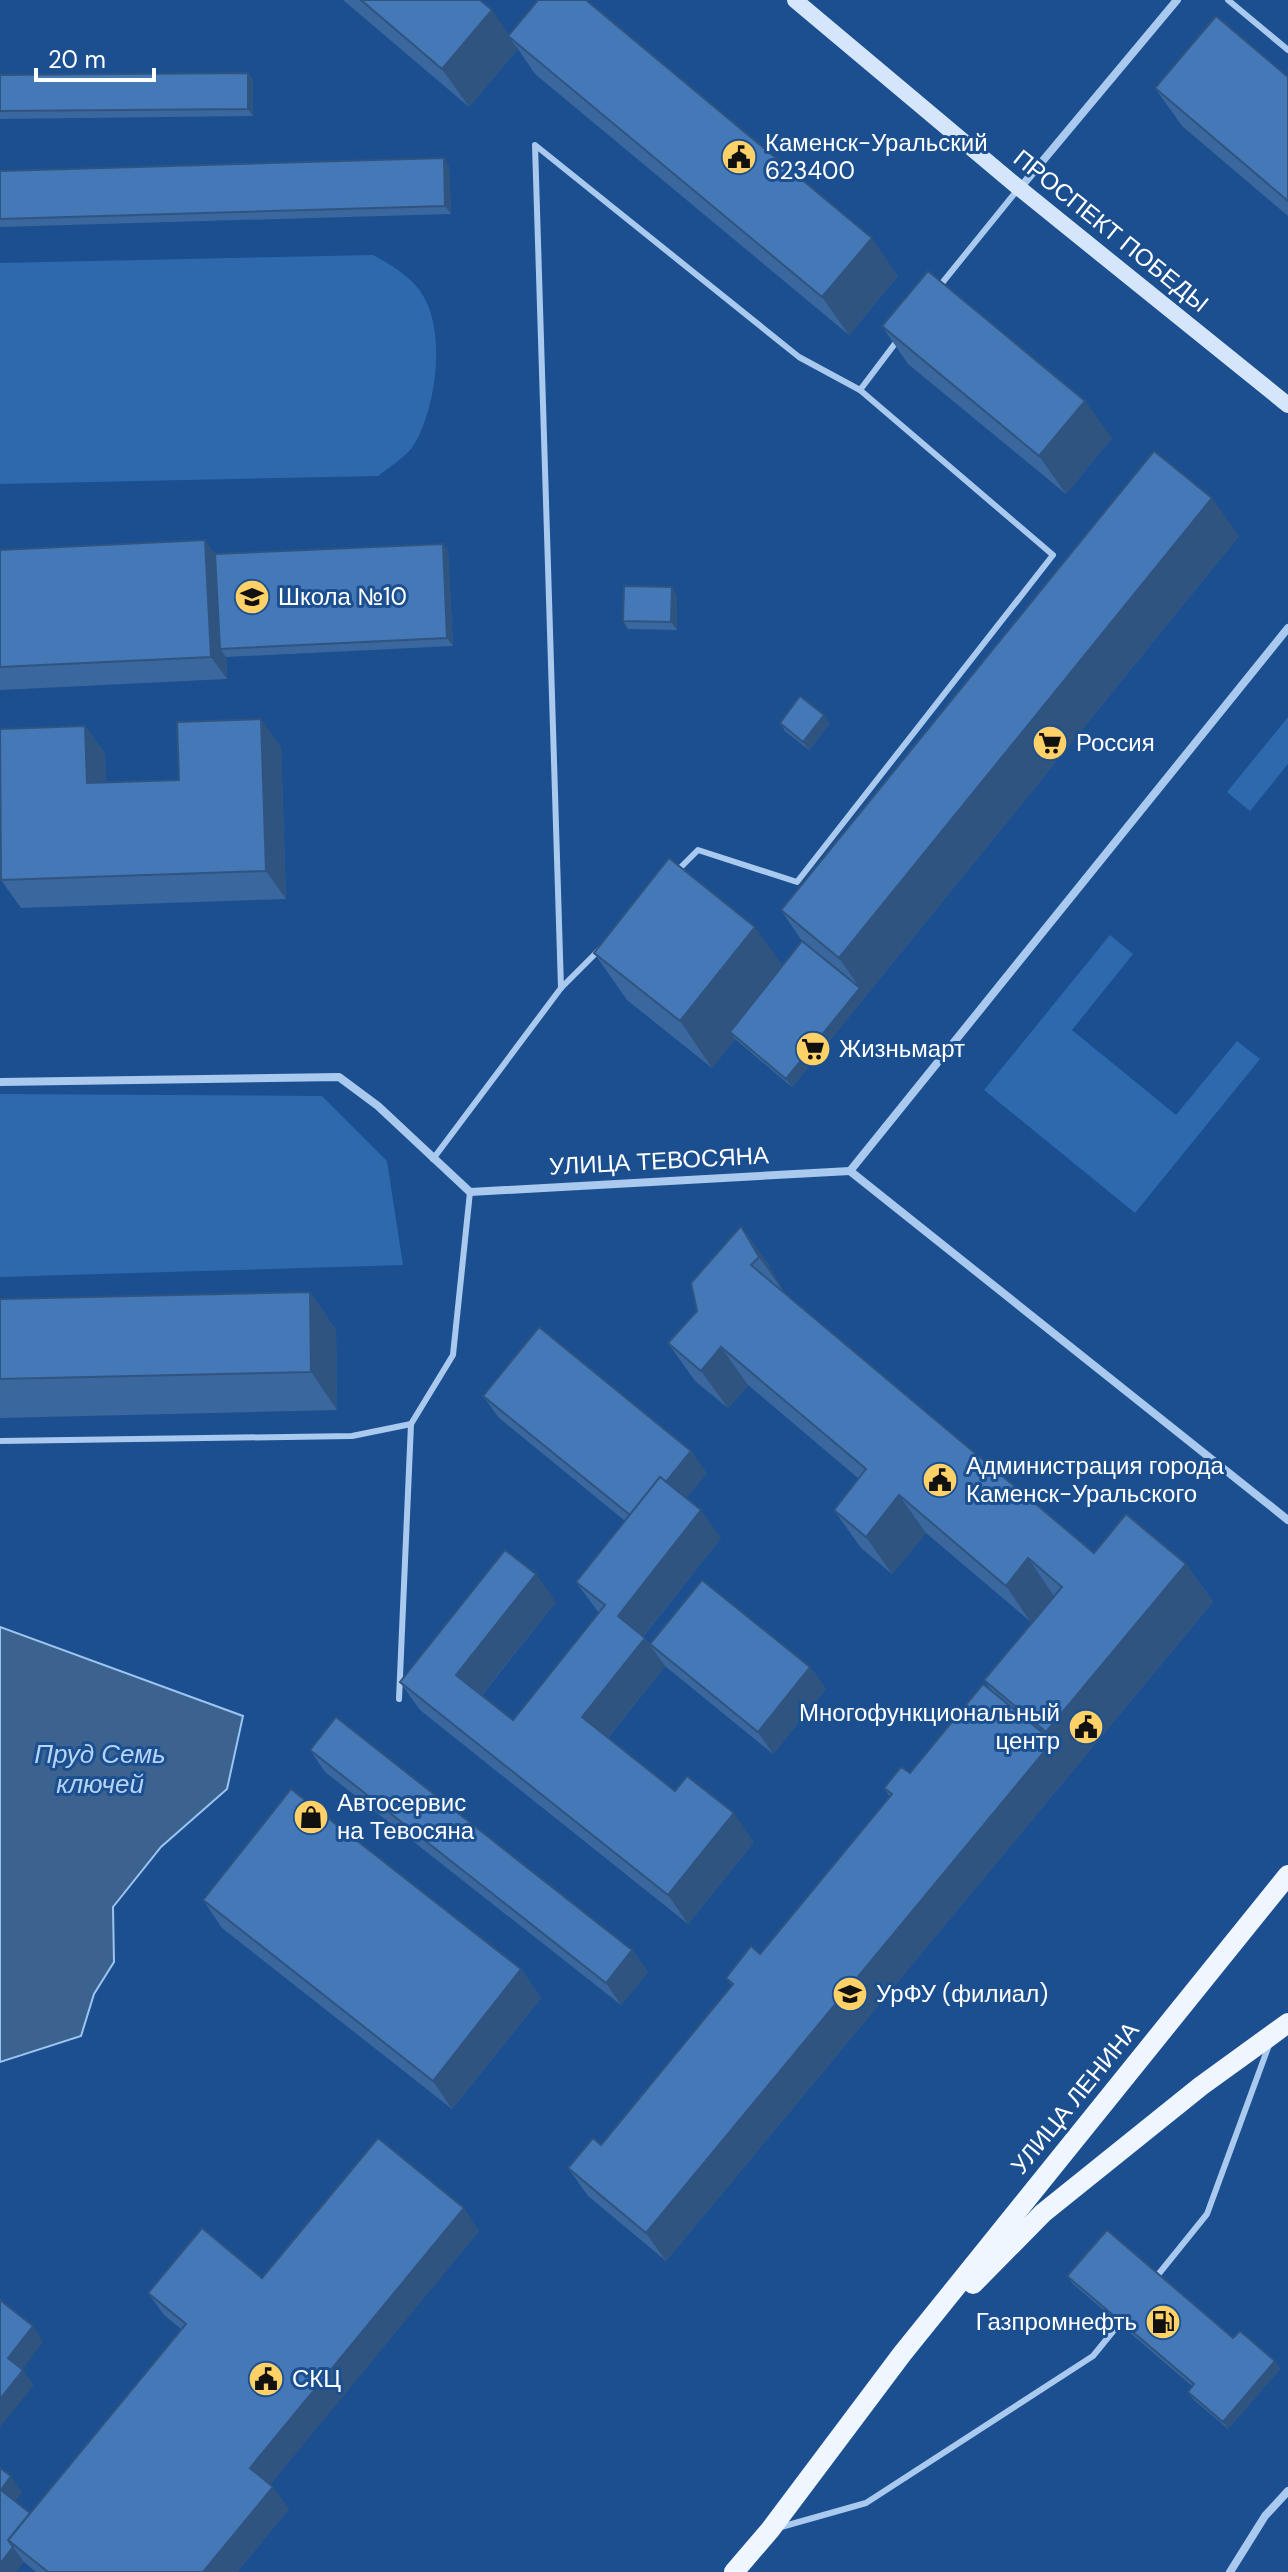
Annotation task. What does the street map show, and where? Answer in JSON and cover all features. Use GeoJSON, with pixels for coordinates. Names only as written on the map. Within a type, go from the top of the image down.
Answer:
{"type":"FeatureCollection","features":[{"type":"Feature","properties":{"kind":"main road","name":"ПРОСПЕКТ ПОБЕДЫ"},"geometry":{"type":"LineString","coordinates":[[795,0],[1019,188],[1288,405]]}},
{"type":"Feature","properties":{"kind":"main road","name":"УЛИЦА ЛЕНИНА"},"geometry":{"type":"LineString","coordinates":[[734,2572],[770,2530],[902,2354],[1288,1875]]}},
{"type":"Feature","properties":{"kind":"main road","name":"УЛИЦА ЛЕНИНА"},"geometry":{"type":"LineString","coordinates":[[902,2354],[1043,2213],[1189,2095],[1281,2027]]}},
{"type":"Feature","properties":{"kind":"street"},"geometry":{"type":"LineString","coordinates":[[1019,188],[1177,0]]}},
{"type":"Feature","properties":{"kind":"street"},"geometry":{"type":"LineString","coordinates":[[1288,628],[850,1171],[1288,1520]]}},
{"type":"Feature","properties":{"kind":"street"},"geometry":{"type":"LineString","coordinates":[[0,1082],[339,1077],[378,1106],[470,1192]]}},
{"type":"Feature","properties":{"kind":"street","name":"УЛИЦА ТЕВОСЯНА"},"geometry":{"type":"LineString","coordinates":[[470,1192],[850,1171]]}},
{"type":"Feature","properties":{"kind":"street"},"geometry":{"type":"LineString","coordinates":[[1230,2572],[1265,2516],[1288,2491]]}},
{"type":"Feature","properties":{"kind":"lane"},"geometry":{"type":"LineString","coordinates":[[1228,0],[1288,50]]}},
{"type":"Feature","properties":{"kind":"lane"},"geometry":{"type":"LineString","coordinates":[[561,988],[535,145],[799,357],[860,390],[1053,555],[797,882],[698,850],[666,882]]}},
{"type":"Feature","properties":{"kind":"lane"},"geometry":{"type":"LineString","coordinates":[[933,295],[1019,188]]}},
{"type":"Feature","properties":{"kind":"lane"},"geometry":{"type":"LineString","coordinates":[[860,390],[905,330]]}},
{"type":"Feature","properties":{"kind":"lane"},"geometry":{"type":"LineString","coordinates":[[433,1159],[561,988],[603,945]]}},
{"type":"Feature","properties":{"kind":"lane"},"geometry":{"type":"LineString","coordinates":[[399,1699],[411,1424],[453,1355],[470,1192]]}},
{"type":"Feature","properties":{"kind":"lane"},"geometry":{"type":"LineString","coordinates":[[0,1441],[352,1436],[411,1424]]}},
{"type":"Feature","properties":{"kind":"lane"},"geometry":{"type":"LineString","coordinates":[[1157,2276],[1207,2214],[1281,2027]]}},
{"type":"Feature","properties":{"kind":"lane"},"geometry":{"type":"LineString","coordinates":[[770,2530],[866,2503],[1093,2356],[1119,2324]]}},
{"type":"Feature","properties":{"kind":"shaded area"},"geometry":{"type":"Polygon","coordinates":[[[373,255],[402,273],[425,299],[435,332],[436,352],[433,392],[415,443],[378,476],[0,484],[0,263],[373,255]]]}},
{"type":"Feature","properties":{"kind":"shaded area"},"geometry":{"type":"Polygon","coordinates":[[[1288,717],[1288,764],[1250,811],[1227,792],[1288,717]]]}},
{"type":"Feature","properties":{"kind":"shaded area"},"geometry":{"type":"Polygon","coordinates":[[[1110,935],[1133,954],[1072,1030],[1176,1115],[1237,1041],[1260,1059],[1135,1213],[984,1090],[1110,935]]]}},
{"type":"Feature","properties":{"kind":"shaded area"},"geometry":{"type":"Polygon","coordinates":[[[0,1094],[322,1096],[387,1161],[403,1265],[0,1277],[0,1094]]]}},
{"type":"Feature","properties":{"kind":"water","name":"Пруд Семь ключей"},"geometry":{"type":"Polygon","coordinates":[[[0,1627],[243,1716],[227,1789],[161,1847],[113,1907],[114,1962],[94,1994],[81,2036],[0,2062],[0,1627]]]}},
{"type":"Feature","properties":{"kind":"building"},"geometry":{"type":"Polygon","coordinates":[[[361,0],[480,0],[492,10],[442,69],[361,0]]]}},
{"type":"Feature","properties":{"kind":"building"},"geometry":{"type":"Polygon","coordinates":[[[538,0],[586,0],[872,238],[822,297],[508,36],[538,0]]]}},
{"type":"Feature","properties":{"kind":"building"},"geometry":{"type":"Polygon","coordinates":[[[1216,16],[1288,77],[1288,201],[1155,88],[1216,16]]]}},
{"type":"Feature","properties":{"kind":"building"},"geometry":{"type":"Polygon","coordinates":[[[248,73],[248,109],[0,111],[0,75],[248,73]]]}},
{"type":"Feature","properties":{"kind":"building"},"geometry":{"type":"Polygon","coordinates":[[[444,158],[445,206],[0,219],[0,171],[444,158]]]}},
{"type":"Feature","properties":{"kind":"building"},"geometry":{"type":"Polygon","coordinates":[[[928,271],[1085,401],[1039,456],[882,326],[928,271]]]}},
{"type":"Feature","properties":{"kind":"building"},"geometry":{"type":"Polygon","coordinates":[[[1154,451],[1212,498],[839,958],[781,910],[1154,451]]]}},
{"type":"Feature","properties":{"kind":"building"},"geometry":{"type":"Polygon","coordinates":[[[205,540],[211,657],[0,667],[0,550],[205,540]]]}},
{"type":"Feature","properties":{"kind":"building"},"geometry":{"type":"Polygon","coordinates":[[[443,544],[447,638],[220,649],[215,554],[443,544]]]}},
{"type":"Feature","properties":{"kind":"building"},"geometry":{"type":"Polygon","coordinates":[[[624,586],[672,587],[671,622],[623,621],[624,586]]]}},
{"type":"Feature","properties":{"kind":"building"},"geometry":{"type":"Polygon","coordinates":[[[800,696],[824,715],[803,742],[780,723],[800,696]]]}},
{"type":"Feature","properties":{"kind":"building"},"geometry":{"type":"Polygon","coordinates":[[[261,719],[266,871],[1,880],[0,729],[85,726],[87,783],[179,780],[177,722],[261,719]]]}},
{"type":"Feature","properties":{"kind":"building"},"geometry":{"type":"Polygon","coordinates":[[[669,858],[755,927],[680,1021],[594,953],[669,858]]]}},
{"type":"Feature","properties":{"kind":"building"},"geometry":{"type":"Polygon","coordinates":[[[802,941],[860,988],[786,1079],[730,1032],[802,941]]]}},
{"type":"Feature","properties":{"kind":"building"},"geometry":{"type":"Polygon","coordinates":[[[741,1226],[759,1257],[751,1265],[1094,1553],[1126,1514],[1186,1564],[1046,1732],[984,1680],[1062,1587],[1028,1558],[1006,1586],[899,1495],[866,1537],[834,1510],[866,1469],[721,1347],[701,1371],[668,1343],[697,1311],[691,1283],[741,1226]]]}},
{"type":"Feature","properties":{"kind":"building"},"geometry":{"type":"Polygon","coordinates":[[[310,1292],[311,1372],[0,1379],[0,1299],[310,1292]]]}},
{"type":"Feature","properties":{"kind":"building"},"geometry":{"type":"Polygon","coordinates":[[[539,1327],[691,1451],[666,1482],[660,1477],[630,1515],[483,1396],[539,1327]]]}},
{"type":"Feature","properties":{"kind":"building"},"geometry":{"type":"Polygon","coordinates":[[[660,1477],[701,1510],[618,1616],[645,1638],[582,1717],[675,1791],[687,1776],[734,1813],[668,1895],[400,1682],[505,1550],[536,1574],[456,1675],[513,1720],[605,1605],[576,1582],[660,1477]]]}},
{"type":"Feature","properties":{"kind":"building"},"geometry":{"type":"Polygon","coordinates":[[[702,1580],[810,1667],[758,1732],[650,1644],[702,1580]]]}},
{"type":"Feature","properties":{"kind":"building"},"geometry":{"type":"Polygon","coordinates":[[[983,1684],[1053,1741],[646,2233],[568,2168],[593,2138],[601,2145],[733,1984],[726,1978],[751,1946],[760,1954],[892,1794],[884,1788],[901,1767],[910,1773],[983,1684]]]}},
{"type":"Feature","properties":{"kind":"building"},"geometry":{"type":"Polygon","coordinates":[[[336,1717],[632,1950],[606,1983],[310,1750],[336,1717]]]}},
{"type":"Feature","properties":{"kind":"building"},"geometry":{"type":"Polygon","coordinates":[[[291,1789],[521,1969],[433,2081],[203,1900],[291,1789]]]}},
{"type":"Feature","properties":{"kind":"building","name":"СКЦ"},"geometry":{"type":"Polygon","coordinates":[[[378,2138],[464,2208],[250,2468],[273,2487],[203,2572],[48,2572],[8,2540],[186,2324],[148,2293],[202,2228],[262,2278],[378,2138]]]}},
{"type":"Feature","properties":{"kind":"building"},"geometry":{"type":"Polygon","coordinates":[[[1107,2230],[1233,2338],[1240,2331],[1275,2361],[1223,2422],[1188,2392],[1194,2384],[1067,2276],[1107,2230]]]}},
{"type":"Feature","properties":{"kind":"building"},"geometry":{"type":"Polygon","coordinates":[[[0,2300],[33,2326],[8,2358],[23,2370],[0,2399],[0,2300]]]}},
{"type":"Feature","properties":{"kind":"building"},"geometry":{"type":"Polygon","coordinates":[[[0,2468],[11,2476],[1,2490],[30,2513],[8,2540],[13,2547],[0,2564],[0,2468]]]}},
{"type":"Feature","properties":{"kind":"place","name":"Каменск-Уральский 623400"},"geometry":{"type":"Point","coordinates":[739,157]}},
{"type":"Feature","properties":{"kind":"place","name":"Школа №10"},"geometry":{"type":"Point","coordinates":[252,597]}},
{"type":"Feature","properties":{"kind":"place","name":"Россия"},"geometry":{"type":"Point","coordinates":[1050,743]}},
{"type":"Feature","properties":{"kind":"place","name":"Жизньмарт"},"geometry":{"type":"Point","coordinates":[813,1049]}},
{"type":"Feature","properties":{"kind":"place","name":"Администрация города Каменск-Уральского"},"geometry":{"type":"Point","coordinates":[940,1480]}},
{"type":"Feature","properties":{"kind":"place","name":"Многофункциональный центр"},"geometry":{"type":"Point","coordinates":[1086,1727]}},
{"type":"Feature","properties":{"kind":"place","name":"Автосервис на Тевосяна"},"geometry":{"type":"Point","coordinates":[311,1817]}},
{"type":"Feature","properties":{"kind":"place","name":"УрФУ (филиал)"},"geometry":{"type":"Point","coordinates":[850,1994]}},
{"type":"Feature","properties":{"kind":"place","name":"Газпромнефть"},"geometry":{"type":"Point","coordinates":[1163,2322]}},
{"type":"Feature","properties":{"kind":"place","name":"СКЦ"},"geometry":{"type":"Point","coordinates":[266,2379]}}]}
